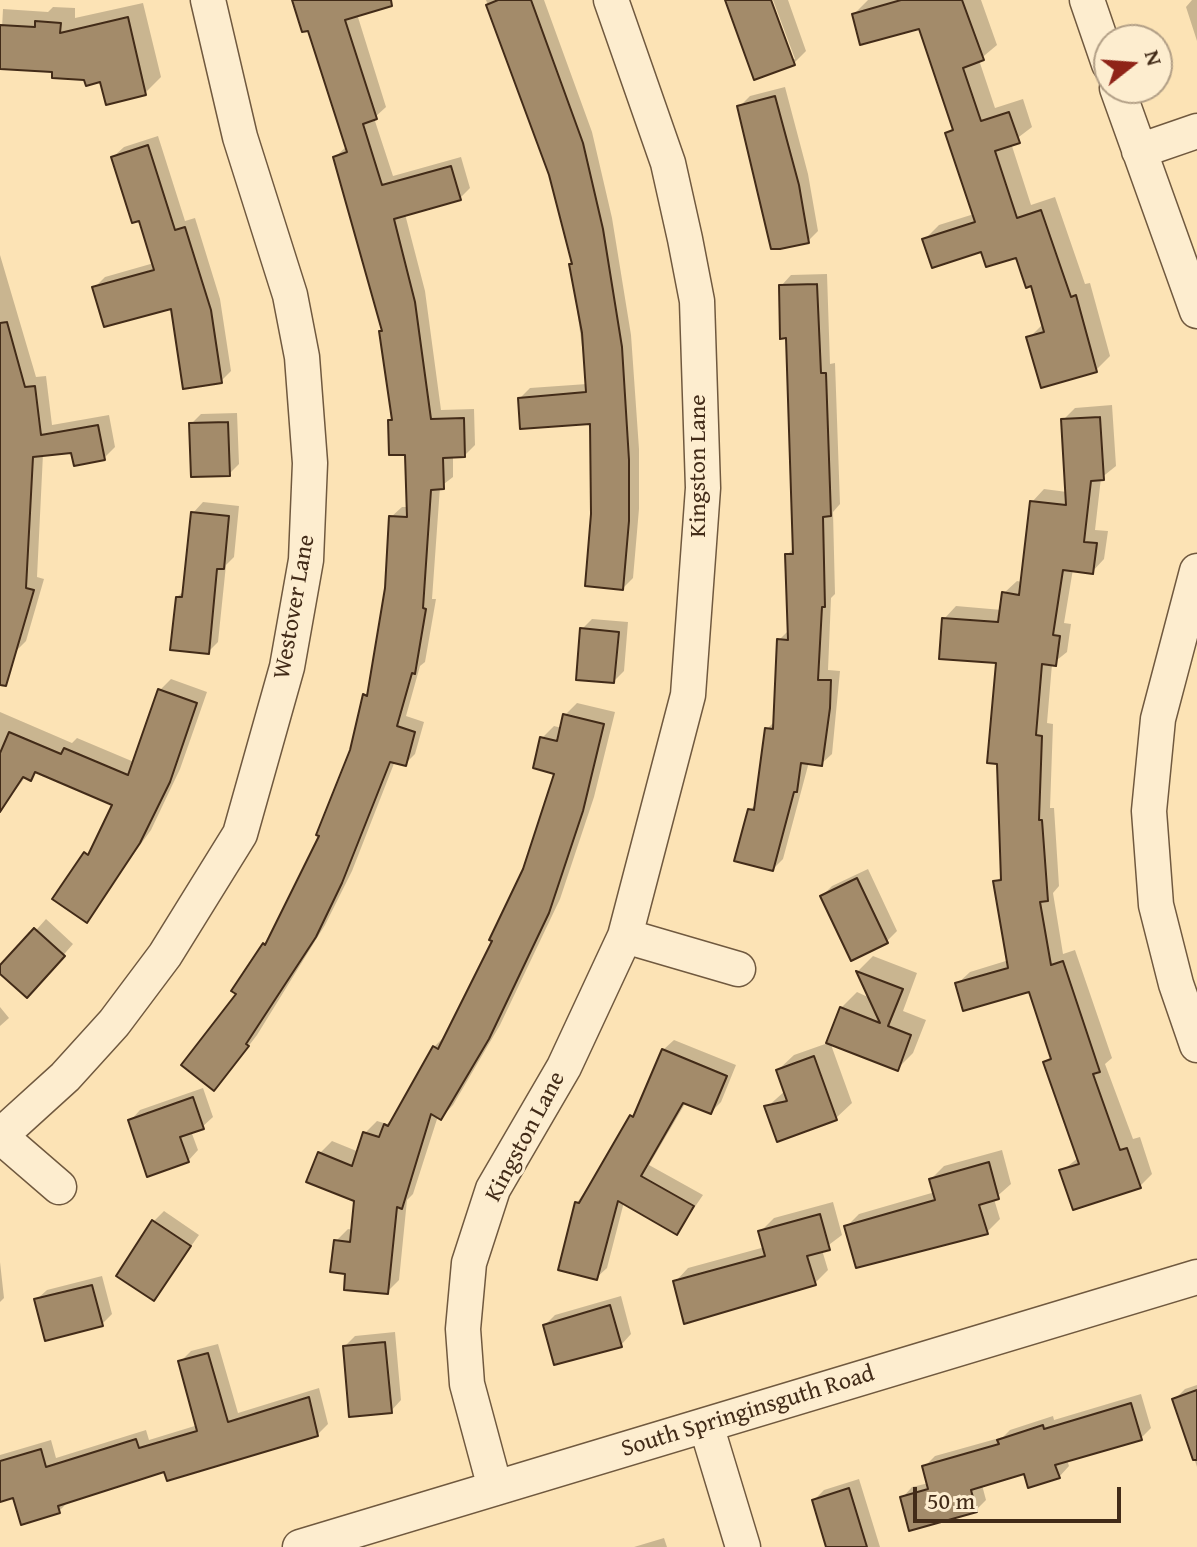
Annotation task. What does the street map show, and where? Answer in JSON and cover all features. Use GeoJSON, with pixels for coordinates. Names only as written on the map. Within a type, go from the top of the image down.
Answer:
{"type":"FeatureCollection","features":[{"type":"Feature","properties":{"kind":"street","name":"Westover Lane"},"geometry":{"type":"LineString","coordinates":[[0,1136],[65,1077],[114,1023],[165,955],[240,834],[287,667],[306,560],[310,463],[302,357],[290,295],[240,137],[208,0]]}},
{"type":"Feature","properties":{"kind":"street","name":"Kingston Lane"},"geometry":{"type":"LineString","coordinates":[[495,1488],[467,1384],[463,1329],[469,1263],[493,1189],[564,1067],[625,936],[688,695],[703,488],[697,301],[668,163],[611,0]]}},
{"type":"Feature","properties":{"kind":"street"},"geometry":{"type":"LineString","coordinates":[[1087,0],[1095,24]]}},
{"type":"Feature","properties":{"kind":"street"},"geometry":{"type":"LineString","coordinates":[[1123,104],[1197,311]]}},
{"type":"Feature","properties":{"kind":"street"},"geometry":{"type":"LineString","coordinates":[[1139,151],[1197,131]]}},
{"type":"Feature","properties":{"kind":"street"},"geometry":{"type":"LineString","coordinates":[[1197,571],[1158,719],[1149,811],[1151,857],[1161,927],[1197,1045]]}},
{"type":"Feature","properties":{"kind":"street"},"geometry":{"type":"LineString","coordinates":[[625,936],[738,969]]}},
{"type":"Feature","properties":{"kind":"street"},"geometry":{"type":"LineString","coordinates":[[0,1136],[59,1187]]}},
{"type":"Feature","properties":{"kind":"street","name":"South Springinsguth Road"},"geometry":{"type":"LineString","coordinates":[[300,1547],[1197,1277]]}},
{"type":"Feature","properties":{"kind":"street"},"geometry":{"type":"LineString","coordinates":[[706,1425],[743,1547]]}},
{"type":"Feature","properties":{"kind":"building"},"geometry":{"type":"Polygon","coordinates":[[[292,0],[391,0],[392,6],[345,20],[377,119],[363,124],[382,185],[451,166],[461,200],[394,219],[415,302],[431,419],[464,418],[465,457],[443,458],[444,489],[431,490],[423,608],[426,609],[415,674],[412,673],[397,726],[415,732],[406,766],[390,762],[342,883],[316,937],[246,1044],[249,1046],[214,1091],[181,1065],[236,994],[231,991],[263,943],[265,945],[319,836],[316,835],[350,750],[363,694],[367,696],[385,588],[389,516],[407,517],[405,455],[389,455],[388,420],[392,420],[379,331],[382,331],[333,157],[347,152],[308,31],[302,32],[292,0]]]}},
{"type":"Feature","properties":{"kind":"building"},"geometry":{"type":"Polygon","coordinates":[[[498,0],[531,0],[583,143],[603,229],[622,347],[629,460],[629,521],[623,590],[585,586],[591,514],[590,424],[520,429],[518,398],[586,392],[582,333],[569,264],[572,264],[549,175],[486,5],[498,0]]]}},
{"type":"Feature","properties":{"kind":"building"},"geometry":{"type":"Polygon","coordinates":[[[725,0],[771,0],[795,65],[754,80],[725,0]]]}},
{"type":"Feature","properties":{"kind":"building"},"geometry":{"type":"Polygon","coordinates":[[[901,0],[962,0],[984,60],[963,68],[981,121],[1009,112],[1020,143],[995,151],[1017,218],[1041,210],[1071,297],[1076,295],[1097,372],[1041,388],[1026,337],[1044,332],[1031,286],[1026,288],[1016,258],[986,267],[981,252],[932,268],[922,239],[975,222],[945,133],[953,130],[919,29],[860,45],[852,14],[901,0]]]}},
{"type":"Feature","properties":{"kind":"building"},"geometry":{"type":"Polygon","coordinates":[[[128,17],[146,95],[106,105],[100,82],[86,86],[84,80],[52,78],[52,72],[0,69],[0,25],[35,27],[35,21],[61,23],[60,33],[128,17]]]}},
{"type":"Feature","properties":{"kind":"building"},"geometry":{"type":"Polygon","coordinates":[[[775,96],[799,185],[809,243],[780,249],[771,249],[737,106],[775,96]]]}},
{"type":"Feature","properties":{"kind":"building"},"geometry":{"type":"Polygon","coordinates":[[[148,145],[175,230],[185,227],[211,310],[222,383],[183,389],[171,309],[104,327],[92,287],[154,270],[139,221],[132,223],[111,157],[148,145]]]}},
{"type":"Feature","properties":{"kind":"building"},"geometry":{"type":"Polygon","coordinates":[[[817,284],[821,373],[826,373],[831,516],[823,517],[825,607],[822,607],[818,680],[831,680],[830,708],[822,766],[801,763],[797,792],[794,792],[773,871],[734,861],[748,809],[754,810],[765,728],[773,729],[777,639],[788,640],[785,554],[793,554],[786,338],[780,339],[779,285],[817,284]]]}},
{"type":"Feature","properties":{"kind":"building"},"geometry":{"type":"Polygon","coordinates":[[[7,322],[25,387],[35,386],[41,435],[98,425],[105,460],[74,466],[71,453],[33,457],[26,588],[34,590],[6,686],[0,685],[0,323],[7,322]]]}},
{"type":"Feature","properties":{"kind":"building"},"geometry":{"type":"Polygon","coordinates":[[[1100,417],[1104,480],[1091,481],[1084,542],[1097,543],[1093,574],[1063,570],[1053,635],[1060,636],[1056,666],[1042,664],[1036,735],[1042,736],[1039,820],[1042,820],[1048,901],[1040,902],[1051,965],[1063,961],[1100,1072],[1093,1074],[1120,1150],[1127,1148],[1141,1188],[1073,1210],[1059,1170],[1079,1164],[1043,1062],[1051,1059],[1029,992],[963,1011],[955,983],[1008,968],[993,881],[1001,880],[997,764],[987,763],[996,663],[939,659],[942,618],[998,622],[1002,592],[1019,595],[1030,501],[1066,505],[1061,419],[1100,417]]]}},
{"type":"Feature","properties":{"kind":"building"},"geometry":{"type":"Polygon","coordinates":[[[228,422],[230,476],[191,477],[189,423],[228,422]]]}},
{"type":"Feature","properties":{"kind":"building"},"geometry":{"type":"Polygon","coordinates":[[[191,512],[229,516],[224,569],[217,569],[209,654],[170,650],[176,597],[182,597],[191,512]]]}},
{"type":"Feature","properties":{"kind":"building"},"geometry":{"type":"Polygon","coordinates":[[[580,628],[619,632],[614,683],[576,680],[580,628]]]}},
{"type":"Feature","properties":{"kind":"building"},"geometry":{"type":"Polygon","coordinates":[[[158,689],[197,703],[170,782],[140,843],[87,923],[52,899],[84,852],[88,855],[112,805],[35,772],[31,781],[23,777],[0,812],[0,753],[9,732],[61,754],[64,748],[128,775],[158,689]]]}},
{"type":"Feature","properties":{"kind":"building"},"geometry":{"type":"Polygon","coordinates":[[[563,714],[604,724],[583,811],[549,913],[489,1039],[441,1120],[431,1114],[402,1209],[397,1207],[388,1294],[344,1290],[345,1274],[330,1272],[334,1240],[350,1242],[354,1201],[306,1182],[318,1152],[352,1166],[363,1132],[379,1137],[433,1046],[438,1049],[492,941],[489,940],[523,869],[554,774],[533,768],[540,737],[557,741],[563,714]]]}},
{"type":"Feature","properties":{"kind":"building"},"geometry":{"type":"Polygon","coordinates":[[[857,878],[888,943],[851,961],[820,896],[857,878]]]}},
{"type":"Feature","properties":{"kind":"building"},"geometry":{"type":"Polygon","coordinates":[[[34,928],[65,956],[27,998],[0,974],[0,965],[34,928]]]}},
{"type":"Feature","properties":{"kind":"building"},"geometry":{"type":"Polygon","coordinates":[[[856,971],[903,989],[888,1026],[911,1035],[898,1071],[826,1043],[840,1007],[880,1023],[856,971]]]}},
{"type":"Feature","properties":{"kind":"building"},"geometry":{"type":"Polygon","coordinates":[[[662,1049],[727,1076],[711,1114],[683,1103],[641,1176],[694,1206],[677,1235],[618,1201],[597,1280],[558,1270],[575,1202],[579,1203],[630,1115],[633,1117],[662,1049]]]}},
{"type":"Feature","properties":{"kind":"building"},"geometry":{"type":"Polygon","coordinates":[[[814,1056],[837,1120],[777,1142],[764,1106],[787,1101],[776,1070],[814,1056]]]}},
{"type":"Feature","properties":{"kind":"building"},"geometry":{"type":"Polygon","coordinates":[[[193,1097],[204,1129],[180,1137],[189,1162],[147,1177],[128,1120],[193,1097]]]}},
{"type":"Feature","properties":{"kind":"building"},"geometry":{"type":"Polygon","coordinates":[[[989,1162],[999,1199],[979,1205],[988,1234],[856,1268],[844,1226],[935,1200],[929,1179],[989,1162]]]}},
{"type":"Feature","properties":{"kind":"building"},"geometry":{"type":"Polygon","coordinates":[[[820,1214],[830,1250],[807,1256],[816,1285],[684,1324],[673,1281],[765,1256],[758,1231],[820,1214]]]}},
{"type":"Feature","properties":{"kind":"building"},"geometry":{"type":"Polygon","coordinates":[[[152,1220],[191,1246],[154,1301],[116,1276],[152,1220]]]}},
{"type":"Feature","properties":{"kind":"building"},"geometry":{"type":"Polygon","coordinates":[[[92,1285],[103,1326],[45,1341],[34,1299],[92,1285]]]}},
{"type":"Feature","properties":{"kind":"building"},"geometry":{"type":"Polygon","coordinates":[[[610,1305],[622,1347],[554,1365],[543,1325],[610,1305]]]}},
{"type":"Feature","properties":{"kind":"building"},"geometry":{"type":"Polygon","coordinates":[[[385,1342],[392,1413],[349,1417],[343,1346],[385,1342]]]}},
{"type":"Feature","properties":{"kind":"building"},"geometry":{"type":"Polygon","coordinates":[[[208,1353],[228,1422],[309,1397],[318,1436],[167,1481],[164,1472],[58,1506],[60,1513],[21,1525],[13,1498],[0,1502],[0,1461],[41,1449],[46,1467],[136,1439],[139,1448],[197,1431],[178,1361],[208,1353]]]}},
{"type":"Feature","properties":{"kind":"building"},"geometry":{"type":"Polygon","coordinates":[[[1197,1390],[1197,1460],[1193,1460],[1172,1399],[1197,1390]]]}},
{"type":"Feature","properties":{"kind":"building"},"geometry":{"type":"Polygon","coordinates":[[[1131,1403],[1142,1440],[1055,1465],[1060,1478],[1028,1488],[1024,1474],[971,1490],[977,1512],[909,1531],[900,1497],[928,1489],[922,1466],[999,1444],[997,1440],[1043,1425],[1044,1429],[1131,1403]]]}},
{"type":"Feature","properties":{"kind":"building"},"geometry":{"type":"Polygon","coordinates":[[[849,1488],[867,1547],[826,1547],[812,1500],[849,1488]]]}}]}
